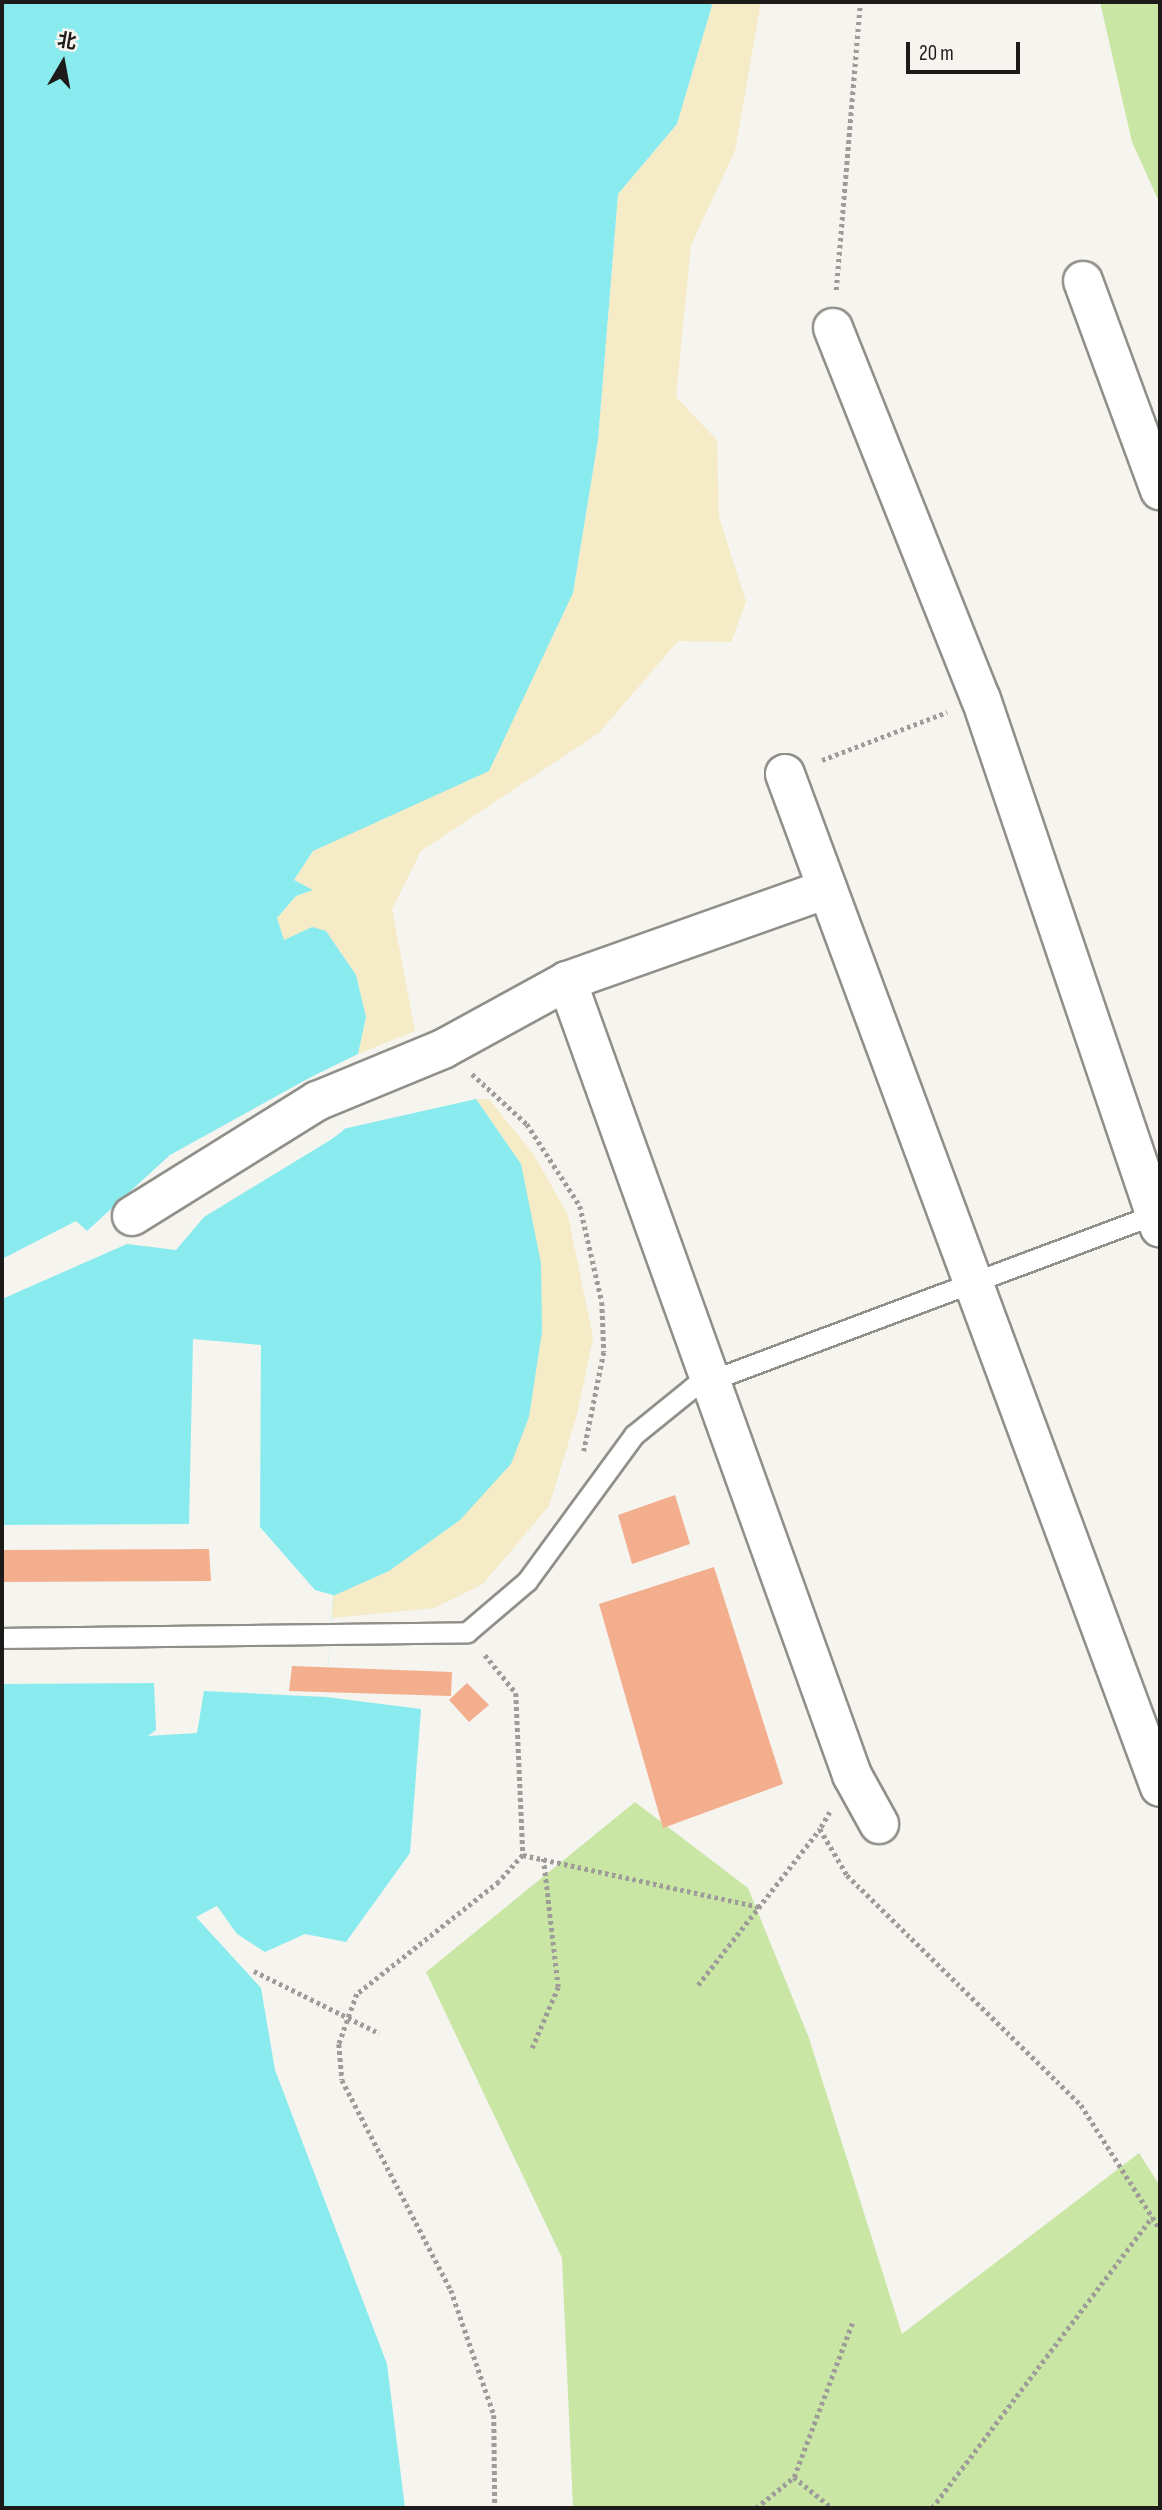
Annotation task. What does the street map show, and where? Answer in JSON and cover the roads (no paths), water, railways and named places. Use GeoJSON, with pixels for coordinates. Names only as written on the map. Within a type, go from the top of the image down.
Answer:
{"type":"FeatureCollection","features":[{"type":"Feature","properties":{"kind":"street"},"geometry":{"type":"LineString","coordinates":[[1083,281],[1160,490]]}},
{"type":"Feature","properties":{"kind":"street"},"geometry":{"type":"LineString","coordinates":[[833,327],[981,699],[1158,1218]]}},
{"type":"Feature","properties":{"kind":"street"},"geometry":{"type":"LineString","coordinates":[[785,774],[1160,1787]]}},
{"type":"Feature","properties":{"kind":"street"},"geometry":{"type":"LineString","coordinates":[[132,1216],[317,1101],[443,1049],[567,981],[827,889]]}},
{"type":"Feature","properties":{"kind":"street"},"geometry":{"type":"LineString","coordinates":[[567,981],[707,1378],[852,1774],[879,1824]]}},
{"type":"Feature","properties":{"kind":"lane"},"geometry":{"type":"LineString","coordinates":[[2,1638],[467,1632],[527,1581],[634,1435],[707,1378],[971,1280],[1158,1218]]}},
{"type":"Feature","properties":{"kind":"water"},"geometry":{"type":"Polygon","coordinates":[[[2,2],[713,2],[677,124],[618,194],[598,440],[573,593],[489,771],[313,851],[294,880],[313,890],[296,896],[277,918],[284,940],[312,927],[326,931],[356,975],[366,1017],[358,1054],[311,1077],[343,1129],[476,1099],[521,1164],[541,1263],[542,1332],[529,1417],[511,1464],[460,1520],[389,1571],[333,1596],[326,1697],[421,1709],[410,1853],[346,1942],[305,1934],[265,1952],[237,1934],[217,1906],[196,1917],[261,1988],[275,2070],[387,2364],[405,2508],[2,2508],[2,2]]]}}]}
